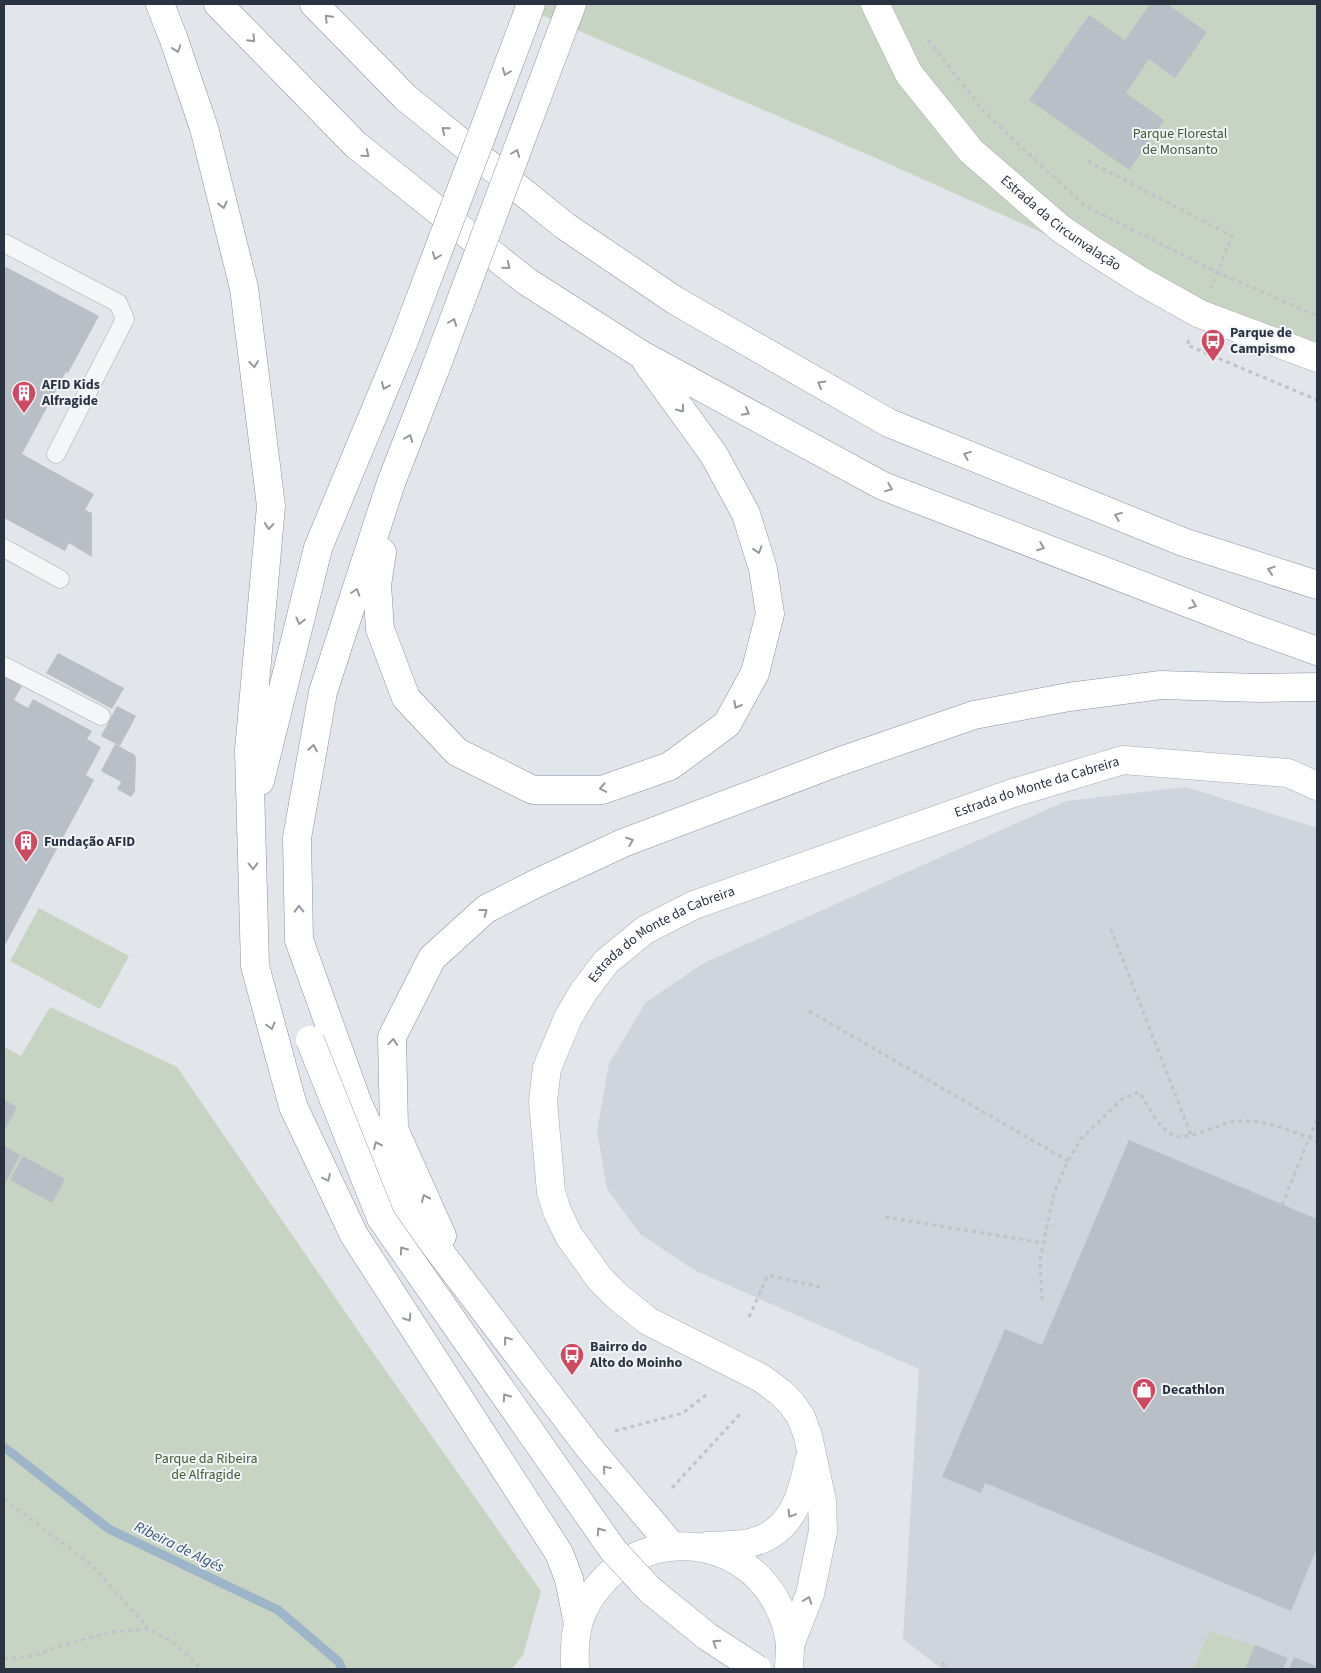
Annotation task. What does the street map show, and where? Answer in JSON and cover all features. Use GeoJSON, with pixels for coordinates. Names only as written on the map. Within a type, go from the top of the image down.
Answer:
{"type":"FeatureCollection","features":[{"type":"Feature","properties":{"kind":"main road"},"geometry":{"type":"LineString","coordinates":[[160,4],[204,128],[244,288],[271,506],[249,750],[256,966],[293,1106],[354,1235],[559,1553],[569,1579],[572,1653]]}},
{"type":"Feature","properties":{"kind":"main road"},"geometry":{"type":"LineString","coordinates":[[218,4],[356,145],[526,281],[642,355],[884,486],[1250,628],[1317,651]]}},
{"type":"Feature","properties":{"kind":"main road"},"geometry":{"type":"LineString","coordinates":[[314,4],[406,98],[565,226],[676,301],[889,423],[1183,542],[1317,585]]}},
{"type":"Feature","properties":{"kind":"main road"},"geometry":{"type":"LineString","coordinates":[[572,4],[391,483],[323,692],[297,838],[300,940],[310,1040],[381,1218],[613,1550],[650,1590],[708,1637],[757,1669]]}},
{"type":"Feature","properties":{"kind":"main road","name":"Estrada da Circunvalação"},"geometry":{"type":"LineString","coordinates":[[875,4],[909,74],[971,151],[1060,228],[1141,282],[1200,314],[1317,358]]}},
{"type":"Feature","properties":{"kind":"main road"},"geometry":{"type":"LineString","coordinates":[[252,817],[318,548],[404,341],[527,15]]}},
{"type":"Feature","properties":{"kind":"main road"},"geometry":{"type":"LineString","coordinates":[[391,483],[377,585],[380,629],[406,698],[458,752],[533,790],[602,790],[670,766],[727,724],[755,673],[770,614],[763,569],[746,514],[714,455],[642,355]]}},
{"type":"Feature","properties":{"kind":"main road"},"geometry":{"type":"LineString","coordinates":[[469,1289],[437,1226],[394,1129],[392,1037],[432,958],[486,909],[536,882],[623,843],[838,762],[974,715],[1069,697],[1161,685],[1259,688],[1317,687]]}},
{"type":"Feature","properties":{"kind":"main road","name":"Estrada do Monte da Cabreira"},"geometry":{"type":"LineString","coordinates":[[790,1657],[810,1594],[823,1531],[822,1500],[808,1436],[801,1417],[780,1392],[744,1369],[648,1320],[618,1297],[600,1279],[569,1236],[550,1192],[543,1101],[547,1068],[568,1018],[584,991],[606,962],[645,930],[694,905],[1013,793],[1123,760],[1288,773],[1317,786]]}},
{"type":"Feature","properties":{"kind":"main road"},"geometry":{"type":"LineString","coordinates":[[300,940],[358,1104],[408,1210],[590,1449],[672,1546]]}},
{"type":"Feature","properties":{"kind":"main road","name":"Estrada do Monte da Cabreira"},"geometry":{"type":"LineString","coordinates":[[701,1547],[751,1542],[775,1532],[786,1522],[802,1492],[810,1451]]}},
{"type":"Feature","properties":{"kind":"main road"},"geometry":{"type":"LineString","coordinates":[[572,1653],[587,1602],[608,1574],[638,1555],[672,1546],[701,1547],[728,1556],[752,1571],[771,1592],[784,1617],[790,1657]]}},
{"type":"Feature","properties":{"kind":"lane"},"geometry":{"type":"LineString","coordinates":[[4,243],[118,303],[125,319],[56,454]]}},
{"type":"Feature","properties":{"kind":"lane"},"geometry":{"type":"LineString","coordinates":[[4,548],[60,578]]}},
{"type":"Feature","properties":{"kind":"lane"},"geometry":{"type":"LineString","coordinates":[[4,666],[101,716]]}},
{"type":"Feature","properties":{"kind":"path"},"geometry":{"type":"LineString","coordinates":[[927,39],[986,114],[1085,206],[1217,272],[1317,316]]}},
{"type":"Feature","properties":{"kind":"path"},"geometry":{"type":"LineString","coordinates":[[1088,161],[1232,236],[1217,272]]}},
{"type":"Feature","properties":{"kind":"path"},"geometry":{"type":"LineString","coordinates":[[1111,929],[1191,1134]]}},
{"type":"Feature","properties":{"kind":"path"},"geometry":{"type":"LineString","coordinates":[[809,1011],[1068,1161]]}},
{"type":"Feature","properties":{"kind":"path"},"geometry":{"type":"LineString","coordinates":[[1042,1300],[1040,1260],[1054,1193],[1068,1161],[1081,1139],[1122,1099],[1139,1092],[1163,1129],[1177,1136],[1191,1134],[1232,1122],[1263,1122],[1317,1142]]}},
{"type":"Feature","properties":{"kind":"path"},"geometry":{"type":"LineString","coordinates":[[1282,1204],[1317,1119]]}},
{"type":"Feature","properties":{"kind":"path"},"geometry":{"type":"LineString","coordinates":[[885,1217],[1044,1243]]}},
{"type":"Feature","properties":{"kind":"path"},"geometry":{"type":"LineString","coordinates":[[749,1317],[768,1275],[820,1287]]}},
{"type":"Feature","properties":{"kind":"path"},"geometry":{"type":"LineString","coordinates":[[612,1432],[683,1413],[707,1394]]}},
{"type":"Feature","properties":{"kind":"path"},"geometry":{"type":"LineString","coordinates":[[672,1488],[740,1414]]}},
{"type":"Feature","properties":{"kind":"path"},"geometry":{"type":"LineString","coordinates":[[4,1499],[89,1563],[148,1629],[173,1642],[200,1669]]}},
{"type":"Feature","properties":{"kind":"path"},"geometry":{"type":"LineString","coordinates":[[4,1660],[32,1656],[111,1632],[148,1629]]}},
{"type":"Feature","properties":{"kind":"path"},"geometry":{"type":"LineString","coordinates":[[943,1662],[946,1669]]}},
{"type":"Feature","properties":{"kind":"shaded area"},"geometry":{"type":"Polygon","coordinates":[[[1186,787],[1317,828],[1317,1669],[1245,1669],[1255,1645],[1209,1631],[1193,1669],[942,1669],[903,1639],[919,1369],[694,1270],[640,1234],[607,1189],[597,1131],[609,1064],[646,1002],[704,963],[1066,801],[1186,787]]]}},
{"type":"Feature","properties":{"kind":"green space","name":"Parque Florestal de Monsanto"},"geometry":{"type":"Polygon","coordinates":[[[516,4],[1317,4],[1317,356],[878,159],[516,4]]]}},
{"type":"Feature","properties":{"kind":"green space"},"geometry":{"type":"Polygon","coordinates":[[[39,908],[129,956],[100,1009],[10,961],[39,908]]]}},
{"type":"Feature","properties":{"kind":"green space","name":"Parque da Ribeira de Alfragide"},"geometry":{"type":"Polygon","coordinates":[[[50,1007],[177,1067],[374,1354],[541,1591],[523,1655],[512,1669],[4,1669],[4,1047],[21,1056],[50,1007]]]}},
{"type":"Feature","properties":{"kind":"green space"},"geometry":{"type":"Polygon","coordinates":[[[1209,1631],[1255,1645],[1245,1669],[1193,1669],[1209,1631]]]}},
{"type":"Feature","properties":{"kind":"building"},"geometry":{"type":"Polygon","coordinates":[[[1150,4],[1167,4],[1207,32],[1175,78],[1149,59],[1126,93],[1164,120],[1129,170],[1029,100],[1089,15],[1125,40],[1150,4]]]}},
{"type":"Feature","properties":{"kind":"building","name":"AFID Kids Alfragide"},"geometry":{"type":"Polygon","coordinates":[[[4,266],[99,316],[68,373],[66,372],[22,454],[94,494],[85,510],[92,513],[92,557],[69,543],[65,551],[4,518],[4,266]]]}},
{"type":"Feature","properties":{"kind":"building"},"geometry":{"type":"Polygon","coordinates":[[[58,653],[124,688],[112,709],[46,673],[58,653]]]}},
{"type":"Feature","properties":{"kind":"building","name":"Fundação AFID"},"geometry":{"type":"Polygon","coordinates":[[[4,676],[22,686],[14,700],[28,708],[33,699],[92,731],[87,739],[101,747],[86,775],[94,780],[4,947],[4,676]]]}},
{"type":"Feature","properties":{"kind":"building"},"geometry":{"type":"Polygon","coordinates":[[[117,706],[136,716],[120,746],[101,736],[117,706]]]}},
{"type":"Feature","properties":{"kind":"building"},"geometry":{"type":"Polygon","coordinates":[[[115,744],[135,755],[135,791],[131,797],[117,789],[121,782],[101,771],[115,744]]]}},
{"type":"Feature","properties":{"kind":"building"},"geometry":{"type":"Polygon","coordinates":[[[4,1100],[17,1107],[4,1131],[4,1100]]]}},
{"type":"Feature","properties":{"kind":"building","name":"Decathlon"},"geometry":{"type":"Polygon","coordinates":[[[1129,1140],[1317,1219],[1317,1548],[1291,1611],[985,1483],[981,1493],[942,1477],[1005,1329],[1042,1345],[1129,1140]]]}},
{"type":"Feature","properties":{"kind":"building"},"geometry":{"type":"Polygon","coordinates":[[[4,1146],[20,1155],[4,1186],[4,1146]]]}},
{"type":"Feature","properties":{"kind":"building"},"geometry":{"type":"Polygon","coordinates":[[[23,1156],[65,1179],[52,1203],[10,1180],[23,1156]]]}},
{"type":"Feature","properties":{"kind":"building"},"geometry":{"type":"Polygon","coordinates":[[[1255,1645],[1288,1658],[1283,1669],[1245,1669],[1255,1645]]]}},
{"type":"Feature","properties":{"kind":"building"},"geometry":{"type":"Polygon","coordinates":[[[1294,1657],[1316,1666],[1314,1669],[1289,1669],[1294,1657]]]}},
{"type":"Feature","properties":{"kind":"waterway","name":"Ribeira de Algés"},"geometry":{"type":"LineString","coordinates":[[4,1447],[109,1529],[278,1610],[339,1662],[342,1669]]}},
{"type":"Feature","properties":{"kind":"place","name":"Parque de Campismo"},"geometry":{"type":"Point","coordinates":[1213,362]}},
{"type":"Feature","properties":{"kind":"place","name":"AFID Kids Alfragide"},"geometry":{"type":"Point","coordinates":[24,414]}},
{"type":"Feature","properties":{"kind":"place","name":"Fundação AFID"},"geometry":{"type":"Point","coordinates":[26,863]}},
{"type":"Feature","properties":{"kind":"place","name":"Bairro do Alto do Moinho"},"geometry":{"type":"Point","coordinates":[572,1376]}},
{"type":"Feature","properties":{"kind":"place","name":"Decathlon"},"geometry":{"type":"Point","coordinates":[1144,1411]}}]}
